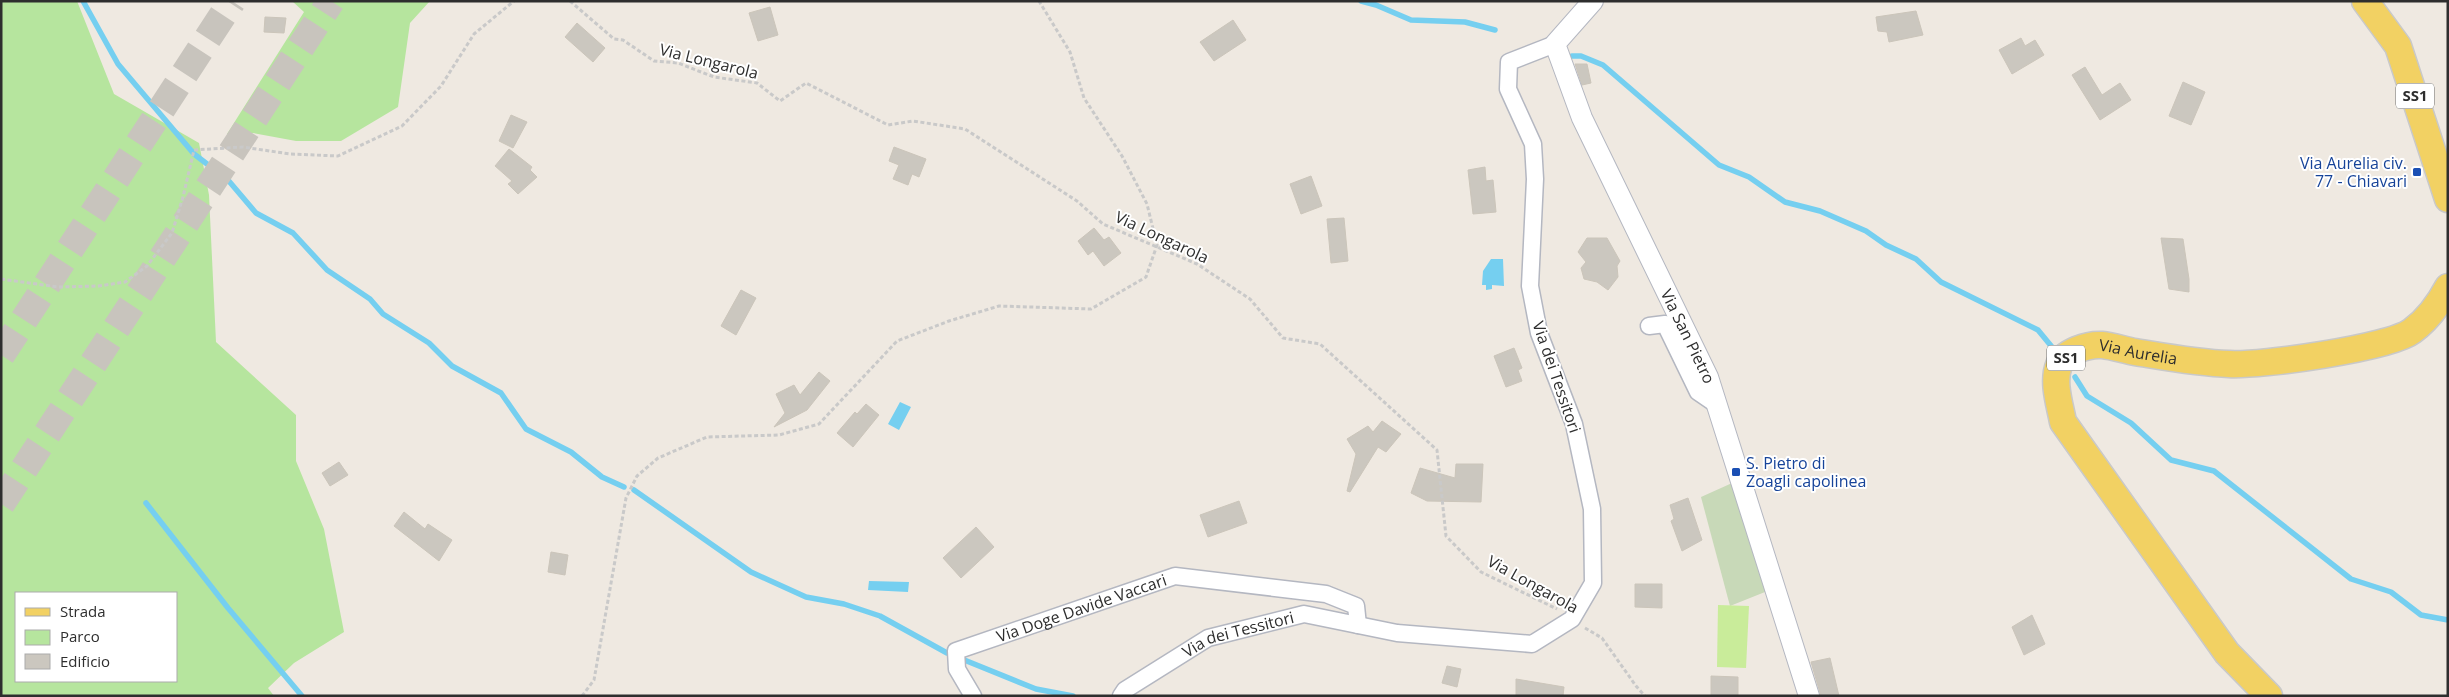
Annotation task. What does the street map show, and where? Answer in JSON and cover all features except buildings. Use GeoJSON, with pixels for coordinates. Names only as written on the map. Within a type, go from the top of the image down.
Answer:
{"type":"FeatureCollection","features":[{"type":"Feature","properties":{"kind":"main road","name":"SS1"},"geometry":{"type":"LineString","coordinates":[[2365,1],[2398,46],[2448,199]]}},
{"type":"Feature","properties":{"kind":"main road","name":"Via Aurelia"},"geometry":{"type":"LineString","coordinates":[[2269,696],[2227,653],[2063,422],[2056,385],[2059,364],[2086,346],[2101,345],[2133,352],[2232,365],[2366,347],[2411,332],[2437,306],[2448,288]]}},
{"type":"Feature","properties":{"kind":"street"},"geometry":{"type":"LineString","coordinates":[[1555,44],[1593,1]]}},
{"type":"Feature","properties":{"kind":"street","name":"Via San Pietro"},"geometry":{"type":"LineString","coordinates":[[1555,44],[1582,118],[1708,376],[1809,696]]}},
{"type":"Feature","properties":{"kind":"street","name":"Via dei Tessitori"},"geometry":{"type":"LineString","coordinates":[[1124,694],[1208,638],[1304,614],[1397,632],[1532,644],[1572,619],[1593,583],[1592,509],[1574,424],[1539,333],[1530,286],[1535,179],[1533,144],[1508,89],[1509,62],[1555,44]]}},
{"type":"Feature","properties":{"kind":"street"},"geometry":{"type":"LineString","coordinates":[[1649,326],[1665,324],[1698,392],[1717,405]]}},
{"type":"Feature","properties":{"kind":"street","name":"Via Doge Davide Vaccari"},"geometry":{"type":"LineString","coordinates":[[973,696],[957,668],[956,651],[1175,576],[1326,594],[1356,606],[1358,625]]}},
{"type":"Feature","properties":{"kind":"path"},"geometry":{"type":"LineString","coordinates":[[1,279],[58,287],[99,286],[125,282],[147,266],[172,234],[194,150],[243,146],[290,154],[338,156],[402,126],[441,86],[474,34],[514,1]]}},
{"type":"Feature","properties":{"kind":"path","name":"Via Longarola"},"geometry":{"type":"LineString","coordinates":[[570,1],[614,39],[623,40],[654,61],[678,63],[714,77],[757,83],[780,101],[806,83],[888,125],[913,121],[965,129],[1077,201],[1103,224],[1196,264],[1250,299],[1283,338],[1320,344],[1437,450],[1446,536],[1481,572],[1554,608],[1602,638],[1645,696]]}},
{"type":"Feature","properties":{"kind":"path"},"geometry":{"type":"LineString","coordinates":[[582,696],[594,680],[626,498],[637,476],[658,458],[707,437],[779,435],[819,424],[897,341],[949,321],[999,306],[1091,310],[1146,277],[1157,246],[1147,204],[1122,156],[1084,98],[1070,52],[1039,1]]}},
{"type":"Feature","properties":{"kind":"green space"},"geometry":{"type":"Polygon","coordinates":[[[1,1],[77,1],[114,94],[199,143],[209,195],[216,342],[296,415],[296,461],[324,529],[344,632],[294,663],[268,688],[274,696],[1,696],[1,1]]]}},
{"type":"Feature","properties":{"kind":"green space"},"geometry":{"type":"Polygon","coordinates":[[[292,1],[430,1],[410,23],[398,107],[341,141],[296,141],[253,133],[227,134],[304,12],[292,1]]]}},
{"type":"Feature","properties":{"kind":"green space"},"geometry":{"type":"Polygon","coordinates":[[[1741,479],[1775,588],[1730,606],[1701,497],[1741,479]]]}},
{"type":"Feature","properties":{"kind":"green space"},"geometry":{"type":"Polygon","coordinates":[[[1718,605],[1749,606],[1746,668],[1717,667],[1718,605]]]}},
{"type":"Feature","properties":{"kind":"water"},"geometry":{"type":"Polygon","coordinates":[[[1491,259],[1503,259],[1504,286],[1492,285],[1492,289],[1486,290],[1486,285],[1482,285],[1483,271],[1491,259]]]}},
{"type":"Feature","properties":{"kind":"water"},"geometry":{"type":"Polygon","coordinates":[[[900,402],[911,407],[899,430],[888,424],[900,402]]]}},
{"type":"Feature","properties":{"kind":"water"},"geometry":{"type":"Polygon","coordinates":[[[869,581],[909,582],[908,592],[868,590],[869,581]]]}},
{"type":"Feature","properties":{"kind":"waterway"},"geometry":{"type":"LineString","coordinates":[[83,1],[118,64],[194,154],[228,180],[256,213],[293,233],[327,270],[370,299],[383,314],[429,343],[452,366],[501,393],[526,429],[571,452],[602,477],[624,487]]}},
{"type":"Feature","properties":{"kind":"waterway"},"geometry":{"type":"LineString","coordinates":[[1361,1],[1376,5],[1411,20],[1465,22],[1495,30]]}},
{"type":"Feature","properties":{"kind":"waterway"},"geometry":{"type":"LineString","coordinates":[[1572,56],[1581,56],[1603,65],[1719,165],[1749,177],[1785,202],[1820,211],[1866,231],[1886,245],[1916,259],[1941,282],[2038,330],[2052,347]]}},
{"type":"Feature","properties":{"kind":"waterway"},"geometry":{"type":"LineString","coordinates":[[2075,377],[2087,396],[2131,423],[2171,460],[2214,471],[2351,579],[2391,592],[2421,615],[2448,620]]}},
{"type":"Feature","properties":{"kind":"waterway"},"geometry":{"type":"LineString","coordinates":[[634,490],[751,572],[806,597],[844,604],[880,616],[947,653],[1036,689],[1073,696]]}},
{"type":"Feature","properties":{"kind":"waterway"},"geometry":{"type":"LineString","coordinates":[[146,503],[228,608],[302,696]]}},
{"type":"Feature","properties":{"kind":"tunnel"},"geometry":{"type":"LineString","coordinates":[[1,355],[232,1]]}},
{"type":"Feature","properties":{"kind":"tunnel"},"geometry":{"type":"LineString","coordinates":[[1,504],[331,1]]}},
{"type":"Feature","properties":{"kind":"place","name":"Via Aurelia civ. 77 - Chiavari"},"geometry":{"type":"Point","coordinates":[2417,172]}},
{"type":"Feature","properties":{"kind":"place","name":"S. Pietro di Zoagli capolinea"},"geometry":{"type":"Point","coordinates":[1736,472]}}]}
